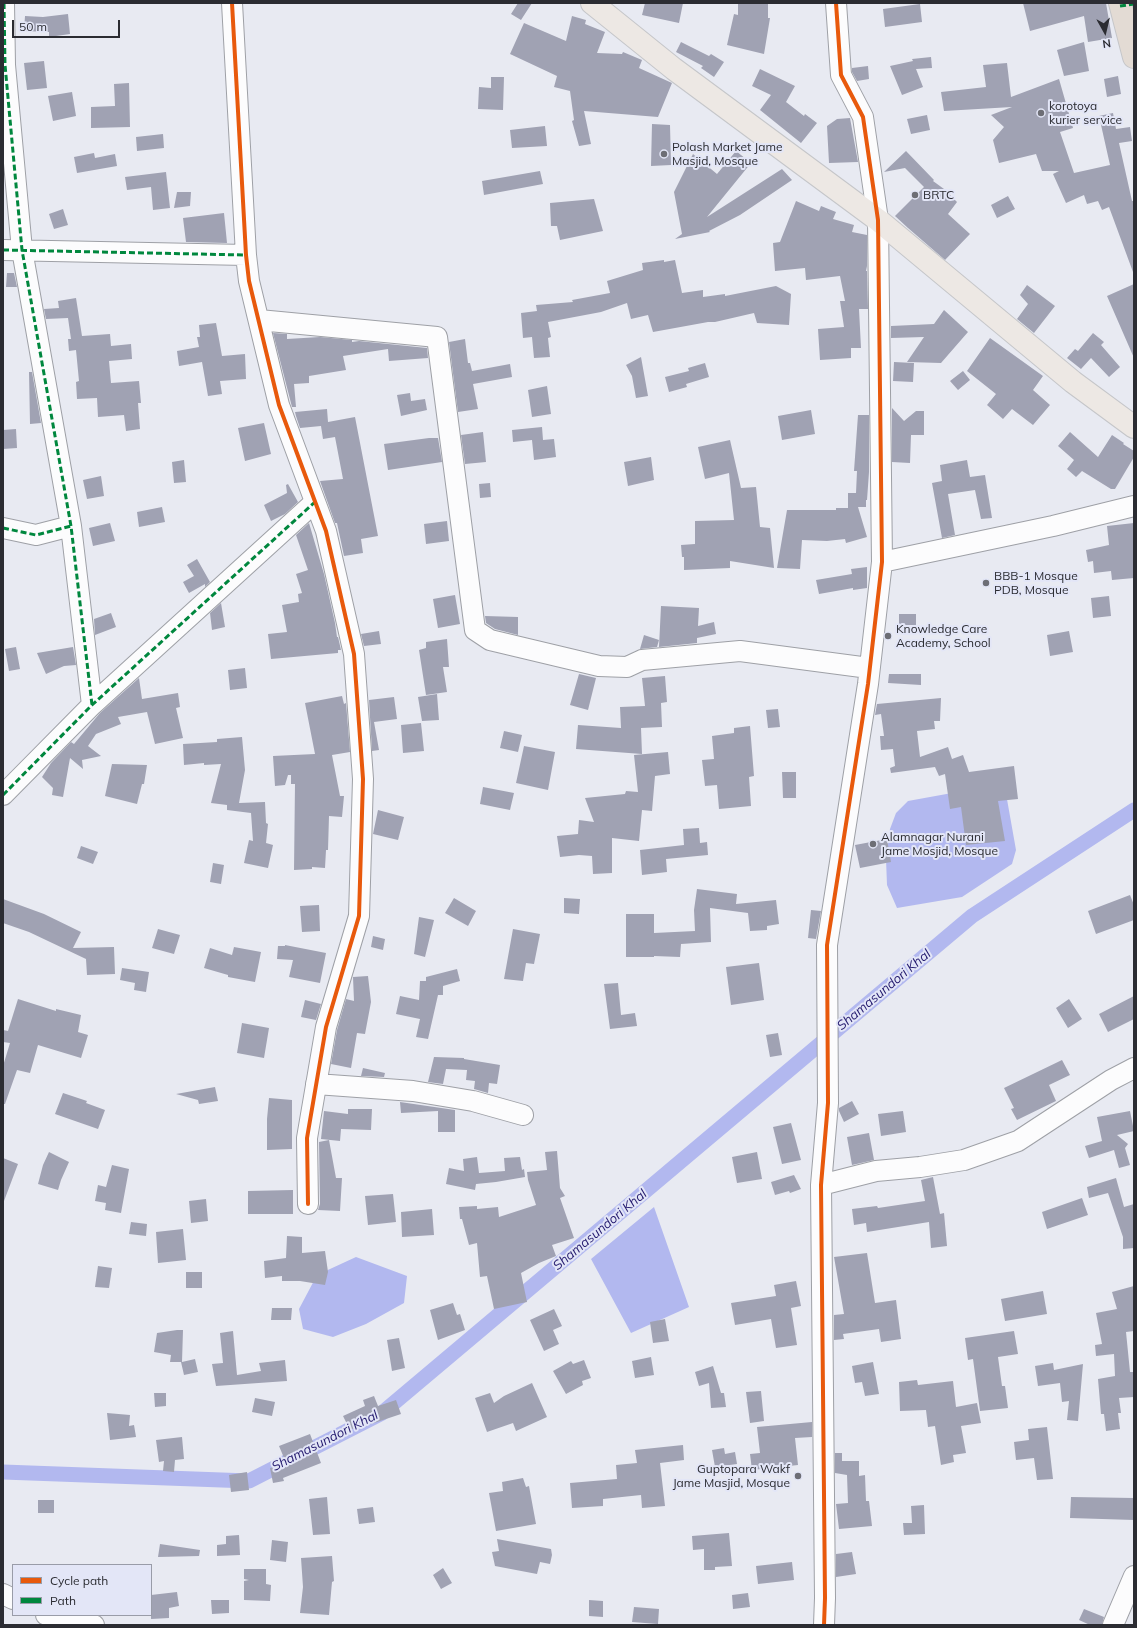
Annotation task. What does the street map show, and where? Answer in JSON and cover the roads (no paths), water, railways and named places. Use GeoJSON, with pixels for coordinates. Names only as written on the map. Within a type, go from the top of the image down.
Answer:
{"type":"FeatureCollection","features":[{"type":"Feature","properties":{"kind":"highway"},"geometry":{"type":"LineString","coordinates":[[1125,4],[1134,57]]}},
{"type":"Feature","properties":{"kind":"main road"},"geometry":{"type":"LineString","coordinates":[[592,3],[674,69],[878,220],[1073,382],[1134,427]]}},
{"type":"Feature","properties":{"kind":"street"},"geometry":{"type":"LineString","coordinates":[[4,3],[12,250],[71,526],[92,705]]}},
{"type":"Feature","properties":{"kind":"street"},"geometry":{"type":"LineString","coordinates":[[232,3],[246,255],[250,281],[279,405],[326,531],[354,654],[363,779],[359,916],[326,1026],[307,1138],[308,1204]]}},
{"type":"Feature","properties":{"kind":"street"},"geometry":{"type":"LineString","coordinates":[[824,1625],[825,1590],[821,1185],[828,1103],[827,945],[869,668],[882,562],[878,220],[863,117],[841,75],[836,3]]}},
{"type":"Feature","properties":{"kind":"street"},"geometry":{"type":"LineString","coordinates":[[12,250],[246,255]]}},
{"type":"Feature","properties":{"kind":"street"},"geometry":{"type":"LineString","coordinates":[[259,320],[437,337],[475,630],[490,640],[599,666],[627,667],[642,660],[740,651],[869,668]]}},
{"type":"Feature","properties":{"kind":"street"},"geometry":{"type":"LineString","coordinates":[[3,795],[92,705],[315,502]]}},
{"type":"Feature","properties":{"kind":"street"},"geometry":{"type":"LineString","coordinates":[[882,562],[1053,526],[1134,506]]}},
{"type":"Feature","properties":{"kind":"street"},"geometry":{"type":"LineString","coordinates":[[3,528],[36,535],[71,526]]}},
{"type":"Feature","properties":{"kind":"street"},"geometry":{"type":"LineString","coordinates":[[821,1185],[876,1171],[920,1167],[964,1160],[1018,1142],[1111,1080],[1134,1068]]}},
{"type":"Feature","properties":{"kind":"street"},"geometry":{"type":"LineString","coordinates":[[316,1084],[413,1091],[473,1101],[523,1115]]}},
{"type":"Feature","properties":{"kind":"street"},"geometry":{"type":"LineString","coordinates":[[1113,1625],[1134,1576]]}},
{"type":"Feature","properties":{"kind":"street"},"geometry":{"type":"LineString","coordinates":[[3,1594],[12,1598]]}},
{"type":"Feature","properties":{"kind":"street"},"geometry":{"type":"LineString","coordinates":[[51,1616],[94,1625]]}},
{"type":"Feature","properties":{"kind":"water"},"geometry":{"type":"Polygon","coordinates":[[[1005,788],[1016,850],[1012,864],[962,897],[897,908],[887,885],[886,859],[890,829],[896,813],[908,801],[952,793],[1005,788]]]}},
{"type":"Feature","properties":{"kind":"water"},"geometry":{"type":"Polygon","coordinates":[[[654,1207],[689,1307],[631,1333],[591,1259],[654,1207]]]}},
{"type":"Feature","properties":{"kind":"water"},"geometry":{"type":"Polygon","coordinates":[[[356,1257],[407,1276],[404,1303],[366,1324],[333,1337],[303,1329],[299,1309],[317,1275],[356,1257]]]}},
{"type":"Feature","properties":{"kind":"waterway","name":"Shamasundori Khal"},"geometry":{"type":"LineString","coordinates":[[3,1472],[249,1481],[382,1413],[972,916],[1134,810]]}},
{"type":"Feature","properties":{"kind":"place","name":"korotoya kurier service"},"geometry":{"type":"Point","coordinates":[1041,113]}},
{"type":"Feature","properties":{"kind":"place","name":"Polash Market Jame Masjid, Mosque"},"geometry":{"type":"Point","coordinates":[664,154]}},
{"type":"Feature","properties":{"kind":"place","name":"BRTC"},"geometry":{"type":"Point","coordinates":[915,195]}},
{"type":"Feature","properties":{"kind":"place","name":"BBB-1 Mosque PDB, Mosque"},"geometry":{"type":"Point","coordinates":[986,583]}},
{"type":"Feature","properties":{"kind":"place","name":"Knowledge Care Academy, School"},"geometry":{"type":"Point","coordinates":[888,636]}},
{"type":"Feature","properties":{"kind":"place","name":"Alamnagar Nurani Jame Mosjid, Mosque"},"geometry":{"type":"Point","coordinates":[873,844]}},
{"type":"Feature","properties":{"kind":"place","name":"Guptopara Wakf Jame Masjid, Mosque"},"geometry":{"type":"Point","coordinates":[798,1476]}}]}
